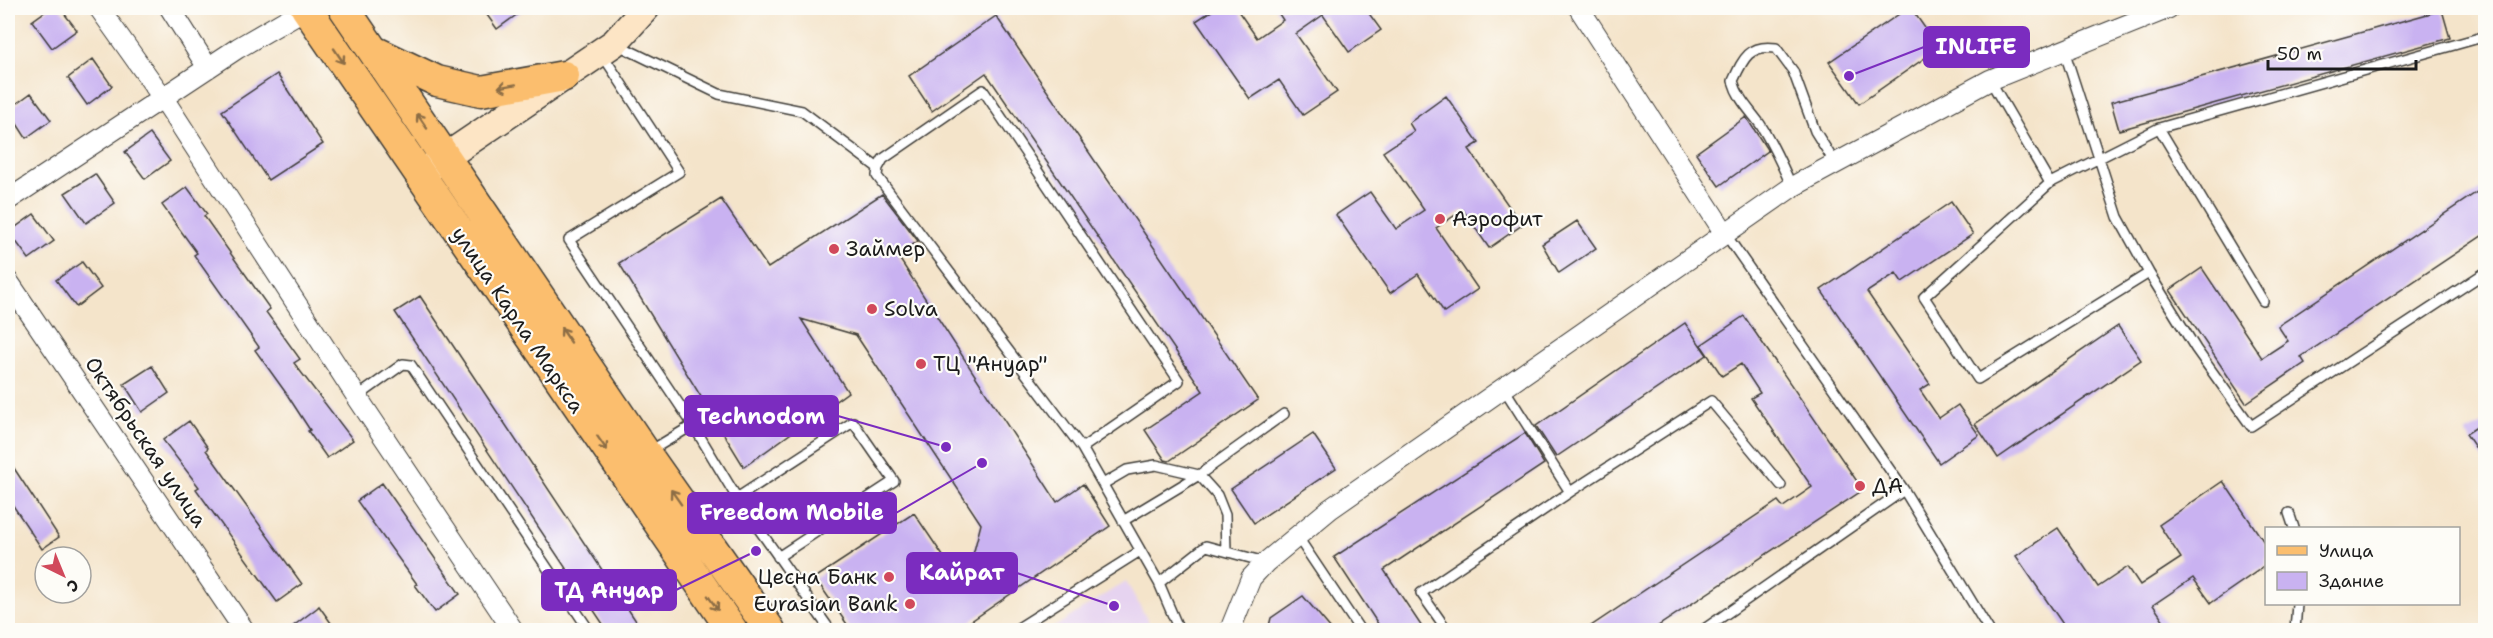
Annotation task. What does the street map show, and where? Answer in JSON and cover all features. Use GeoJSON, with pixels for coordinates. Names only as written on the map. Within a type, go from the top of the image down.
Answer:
{"type":"FeatureCollection","features":[{"type":"Feature","properties":{"kind":"main road","name":"улица Карла Маркса"},"geometry":{"type":"LineString","coordinates":[[307,8],[732,630]]}},
{"type":"Feature","properties":{"kind":"main road","name":"улица Карла Маркса"},"geometry":{"type":"LineString","coordinates":[[344,8],[646,454],[770,630]]}},
{"type":"Feature","properties":{"kind":"main road"},"geometry":{"type":"LineString","coordinates":[[375,52],[437,81],[481,91],[564,76]]}},
{"type":"Feature","properties":{"kind":"street"},"geometry":{"type":"LineString","coordinates":[[99,8],[163,98],[357,397],[513,630]]}},
{"type":"Feature","properties":{"kind":"street"},"geometry":{"type":"LineString","coordinates":[[170,8],[208,68]]}},
{"type":"Feature","properties":{"kind":"street"},"geometry":{"type":"LineString","coordinates":[[8,200],[208,68],[307,8]]}},
{"type":"Feature","properties":{"kind":"street"},"geometry":{"type":"LineString","coordinates":[[419,175],[607,47],[646,8]]}},
{"type":"Feature","properties":{"kind":"street"},"geometry":{"type":"LineString","coordinates":[[1579,8],[1724,232]]}},
{"type":"Feature","properties":{"kind":"street"},"geometry":{"type":"LineString","coordinates":[[1230,630],[1251,578],[1266,562],[1330,509],[1724,232],[1792,187],[1990,80],[2169,8]]}},
{"type":"Feature","properties":{"kind":"street","name":"Октябрьская улица"},"geometry":{"type":"LineString","coordinates":[[8,280],[244,630]]}},
{"type":"Feature","properties":{"kind":"lane"},"geometry":{"type":"LineString","coordinates":[[2149,273],[1978,379],[1924,297],[2050,183],[2160,128],[2486,36]]}},
{"type":"Feature","properties":{"kind":"lane"},"geometry":{"type":"LineString","coordinates":[[1792,187],[1778,154],[1759,123],[1736,94],[1733,81],[1748,53],[1763,46],[1776,48],[1793,71],[1815,131],[1835,163]]}},
{"type":"Feature","properties":{"kind":"lane"},"geometry":{"type":"LineString","coordinates":[[607,47],[719,94],[802,111],[878,168]]}},
{"type":"Feature","properties":{"kind":"lane"},"geometry":{"type":"LineString","coordinates":[[607,47],[679,172],[569,240],[693,425],[737,498],[830,630]]}},
{"type":"Feature","properties":{"kind":"lane"},"geometry":{"type":"LineString","coordinates":[[2064,50],[2118,217],[2149,273],[2196,349],[2251,426],[2486,272]]}},
{"type":"Feature","properties":{"kind":"lane"},"geometry":{"type":"LineString","coordinates":[[1990,80],[2050,183]]}},
{"type":"Feature","properties":{"kind":"lane"},"geometry":{"type":"LineString","coordinates":[[1082,447],[1179,381],[984,90],[884,159],[878,168],[877,176],[1082,447],[1159,583],[1179,630]]}},
{"type":"Feature","properties":{"kind":"lane"},"geometry":{"type":"LineString","coordinates":[[2160,128],[2263,301]]}},
{"type":"Feature","properties":{"kind":"lane"},"geometry":{"type":"LineString","coordinates":[[1724,232],[1904,490],[1989,630]]}},
{"type":"Feature","properties":{"kind":"lane"},"geometry":{"type":"LineString","coordinates":[[357,397],[403,364],[411,365],[590,630]]}},
{"type":"Feature","properties":{"kind":"lane"},"geometry":{"type":"LineString","coordinates":[[1503,387],[1570,492]]}},
{"type":"Feature","properties":{"kind":"lane"},"geometry":{"type":"LineString","coordinates":[[1447,630],[1421,593],[1570,492],[1711,401],[1781,486]]}},
{"type":"Feature","properties":{"kind":"lane"},"geometry":{"type":"LineString","coordinates":[[1123,520],[1199,475],[1284,414]]}},
{"type":"Feature","properties":{"kind":"lane"},"geometry":{"type":"LineString","coordinates":[[737,498],[853,422],[859,430],[894,481],[778,557]]}},
{"type":"Feature","properties":{"kind":"lane"},"geometry":{"type":"LineString","coordinates":[[646,454],[693,425]]}},
{"type":"Feature","properties":{"kind":"lane"},"geometry":{"type":"LineString","coordinates":[[1103,484],[1127,470],[1156,465],[1199,475],[1217,495],[1225,514],[1226,551]]}},
{"type":"Feature","properties":{"kind":"lane"},"geometry":{"type":"LineString","coordinates":[[1704,630],[1904,490]]}},
{"type":"Feature","properties":{"kind":"lane"},"geometry":{"type":"LineString","coordinates":[[2289,513],[2294,527]]}},
{"type":"Feature","properties":{"kind":"lane"},"geometry":{"type":"LineString","coordinates":[[1297,536],[1360,630]]}},
{"type":"Feature","properties":{"kind":"lane"},"geometry":{"type":"LineString","coordinates":[[1159,583],[1206,546],[1266,562]]}},
{"type":"Feature","properties":{"kind":"lane"},"geometry":{"type":"LineString","coordinates":[[1015,630],[1140,551]]}},
{"type":"Feature","properties":{"kind":"lane"},"geometry":{"type":"LineString","coordinates":[[2295,630],[2296,605]]}},
{"type":"Feature","properties":{"kind":"shaded area"},"geometry":{"type":"Polygon","coordinates":[[[1126,581],[1153,630],[1050,630],[1126,581]]]}},
{"type":"Feature","properties":{"kind":"building"},"geometry":{"type":"Polygon","coordinates":[[[50,8],[60,8],[77,30],[52,48],[32,21],[50,8]]]}},
{"type":"Feature","properties":{"kind":"building"},"geometry":{"type":"Polygon","coordinates":[[[482,8],[526,8],[497,29],[482,8]]]}},
{"type":"Feature","properties":{"kind":"building"},"geometry":{"type":"Polygon","coordinates":[[[1216,8],[1236,8],[1257,38],[1283,20],[1275,8],[1365,8],[1381,30],[1349,52],[1323,15],[1296,34],[1337,92],[1303,115],[1279,80],[1250,99],[1196,21],[1216,8]]]}},
{"type":"Feature","properties":{"kind":"building"},"geometry":{"type":"Polygon","coordinates":[[[1911,8],[1939,48],[1859,104],[1829,62],[1911,8]]]}},
{"type":"Feature","properties":{"kind":"building"},"geometry":{"type":"Polygon","coordinates":[[[2442,10],[2450,38],[2119,130],[2111,102],[2442,10]]]}},
{"type":"Feature","properties":{"kind":"building"},"geometry":{"type":"Polygon","coordinates":[[[996,16],[1258,400],[1169,461],[1165,460],[1145,430],[1203,391],[986,73],[932,111],[909,76],[996,16]]]}},
{"type":"Feature","properties":{"kind":"building"},"geometry":{"type":"Polygon","coordinates":[[[93,59],[112,86],[87,105],[68,78],[93,59]]]}},
{"type":"Feature","properties":{"kind":"building"},"geometry":{"type":"Polygon","coordinates":[[[277,74],[323,144],[268,180],[222,111],[277,74]]]}},
{"type":"Feature","properties":{"kind":"building"},"geometry":{"type":"Polygon","coordinates":[[[31,93],[51,120],[26,138],[8,110],[31,93]]]}},
{"type":"Feature","properties":{"kind":"building"},"geometry":{"type":"Polygon","coordinates":[[[1446,96],[1479,143],[1469,149],[1522,225],[1489,248],[1463,210],[1436,228],[1478,289],[1444,312],[1418,274],[1390,293],[1336,215],[1370,192],[1396,229],[1424,210],[1383,152],[1414,131],[1409,123],[1446,96]]]}},
{"type":"Feature","properties":{"kind":"building"},"geometry":{"type":"Polygon","coordinates":[[[1746,117],[1768,151],[1719,186],[1696,153],[1746,117]]]}},
{"type":"Feature","properties":{"kind":"building"},"geometry":{"type":"Polygon","coordinates":[[[150,134],[170,161],[145,179],[125,152],[150,134]]]}},
{"type":"Feature","properties":{"kind":"building"},"geometry":{"type":"Polygon","coordinates":[[[95,174],[115,203],[86,223],[65,193],[95,174]]]}},
{"type":"Feature","properties":{"kind":"building"},"geometry":{"type":"Polygon","coordinates":[[[2486,186],[2486,233],[2301,357],[2305,363],[2246,403],[2170,290],[2202,268],[2262,358],[2288,341],[2278,326],[2486,186]]]}},
{"type":"Feature","properties":{"kind":"building"},"geometry":{"type":"Polygon","coordinates":[[[187,187],[207,214],[204,216],[270,309],[266,312],[300,359],[294,363],[353,440],[327,458],[286,393],[255,350],[259,347],[194,255],[197,253],[162,205],[187,187]]]}},
{"type":"Feature","properties":{"kind":"building"},"geometry":{"type":"Polygon","coordinates":[[[882,194],[918,241],[897,255],[1057,502],[1083,484],[1110,526],[958,630],[851,630],[815,578],[914,513],[962,584],[981,524],[856,335],[801,319],[848,392],[744,467],[619,263],[721,199],[768,268],[882,194]]]}},
{"type":"Feature","properties":{"kind":"building"},"geometry":{"type":"Polygon","coordinates":[[[1951,202],[1973,234],[1902,282],[1896,273],[1867,292],[1930,384],[1920,390],[1939,418],[1958,405],[1979,435],[1939,463],[1821,290],[1951,202]]]}},
{"type":"Feature","properties":{"kind":"building"},"geometry":{"type":"Polygon","coordinates":[[[34,214],[54,241],[29,259],[9,232],[34,214]]]}},
{"type":"Feature","properties":{"kind":"building"},"geometry":{"type":"Polygon","coordinates":[[[1577,221],[1596,248],[1559,273],[1542,244],[1577,221]]]}},
{"type":"Feature","properties":{"kind":"building"},"geometry":{"type":"Polygon","coordinates":[[[82,262],[101,288],[76,307],[56,280],[82,262]]]}},
{"type":"Feature","properties":{"kind":"building"},"geometry":{"type":"Polygon","coordinates":[[[420,296],[642,630],[607,630],[395,312],[420,296]]]}},
{"type":"Feature","properties":{"kind":"building"},"geometry":{"type":"Polygon","coordinates":[[[1744,316],[1863,490],[1652,630],[1585,630],[1778,501],[1783,507],[1812,487],[1751,398],[1760,393],[1741,364],[1722,376],[1701,345],[1744,316]]]}},
{"type":"Feature","properties":{"kind":"building"},"geometry":{"type":"Polygon","coordinates":[[[1685,323],[1707,355],[1556,457],[1536,426],[1685,323]]]}},
{"type":"Feature","properties":{"kind":"building"},"geometry":{"type":"Polygon","coordinates":[[[2118,326],[2141,360],[1998,458],[1975,424],[2118,326]]]}},
{"type":"Feature","properties":{"kind":"building"},"geometry":{"type":"Polygon","coordinates":[[[152,366],[169,393],[142,412],[124,384],[152,366]]]}},
{"type":"Feature","properties":{"kind":"building"},"geometry":{"type":"Polygon","coordinates":[[[189,421],[208,448],[206,450],[302,584],[277,602],[196,489],[199,487],[163,440],[189,421]]]}},
{"type":"Feature","properties":{"kind":"building"},"geometry":{"type":"Polygon","coordinates":[[[2486,421],[2486,463],[2466,434],[2486,421]]]}},
{"type":"Feature","properties":{"kind":"building"},"geometry":{"type":"Polygon","coordinates":[[[1525,433],[1544,464],[1384,570],[1424,630],[1382,630],[1334,557],[1525,433]]]}},
{"type":"Feature","properties":{"kind":"building"},"geometry":{"type":"Polygon","coordinates":[[[1313,434],[1336,468],[1254,523],[1231,489],[1313,434]]]}},
{"type":"Feature","properties":{"kind":"building"},"geometry":{"type":"Polygon","coordinates":[[[8,459],[59,537],[48,545],[39,545],[8,498],[8,459]]]}},
{"type":"Feature","properties":{"kind":"building"},"geometry":{"type":"Polygon","coordinates":[[[2223,481],[2265,544],[2265,566],[2211,603],[2193,578],[2153,605],[2170,630],[2067,630],[2016,556],[2058,528],[2098,587],[2128,567],[2140,585],[2181,558],[2159,525],[2223,481]]]}},
{"type":"Feature","properties":{"kind":"building"},"geometry":{"type":"Polygon","coordinates":[[[382,483],[460,594],[435,612],[357,501],[382,483]]]}},
{"type":"Feature","properties":{"kind":"building"},"geometry":{"type":"Polygon","coordinates":[[[1303,596],[1332,630],[1268,630],[1271,618],[1303,596]]]}},
{"type":"Feature","properties":{"kind":"building"},"geometry":{"type":"Polygon","coordinates":[[[319,606],[336,630],[288,630],[317,608],[319,606]]]}},
{"type":"Feature","properties":{"kind":"place","name":"INLIFE"},"geometry":{"type":"Point","coordinates":[1849,76]}},
{"type":"Feature","properties":{"kind":"place","name":"Аэрофит"},"geometry":{"type":"Point","coordinates":[1440,219]}},
{"type":"Feature","properties":{"kind":"place","name":"Займер"},"geometry":{"type":"Point","coordinates":[834,249]}},
{"type":"Feature","properties":{"kind":"place","name":"Solva"},"geometry":{"type":"Point","coordinates":[872,309]}},
{"type":"Feature","properties":{"kind":"place","name":"ТЦ \"Ануар\""},"geometry":{"type":"Point","coordinates":[921,364]}},
{"type":"Feature","properties":{"kind":"place","name":"Technodom"},"geometry":{"type":"Point","coordinates":[946,447]}},
{"type":"Feature","properties":{"kind":"place","name":"Freedom Mobile"},"geometry":{"type":"Point","coordinates":[982,463]}},
{"type":"Feature","properties":{"kind":"place","name":"ДА"},"geometry":{"type":"Point","coordinates":[1860,486]}},
{"type":"Feature","properties":{"kind":"place","name":"ТД Ануар"},"geometry":{"type":"Point","coordinates":[756,551]}},
{"type":"Feature","properties":{"kind":"place","name":"Цесна Банк"},"geometry":{"type":"Point","coordinates":[889,577]}},
{"type":"Feature","properties":{"kind":"place","name":"Eurasian Bank"},"geometry":{"type":"Point","coordinates":[910,604]}},
{"type":"Feature","properties":{"kind":"place","name":"Кайрат"},"geometry":{"type":"Point","coordinates":[1114,606]}}]}
